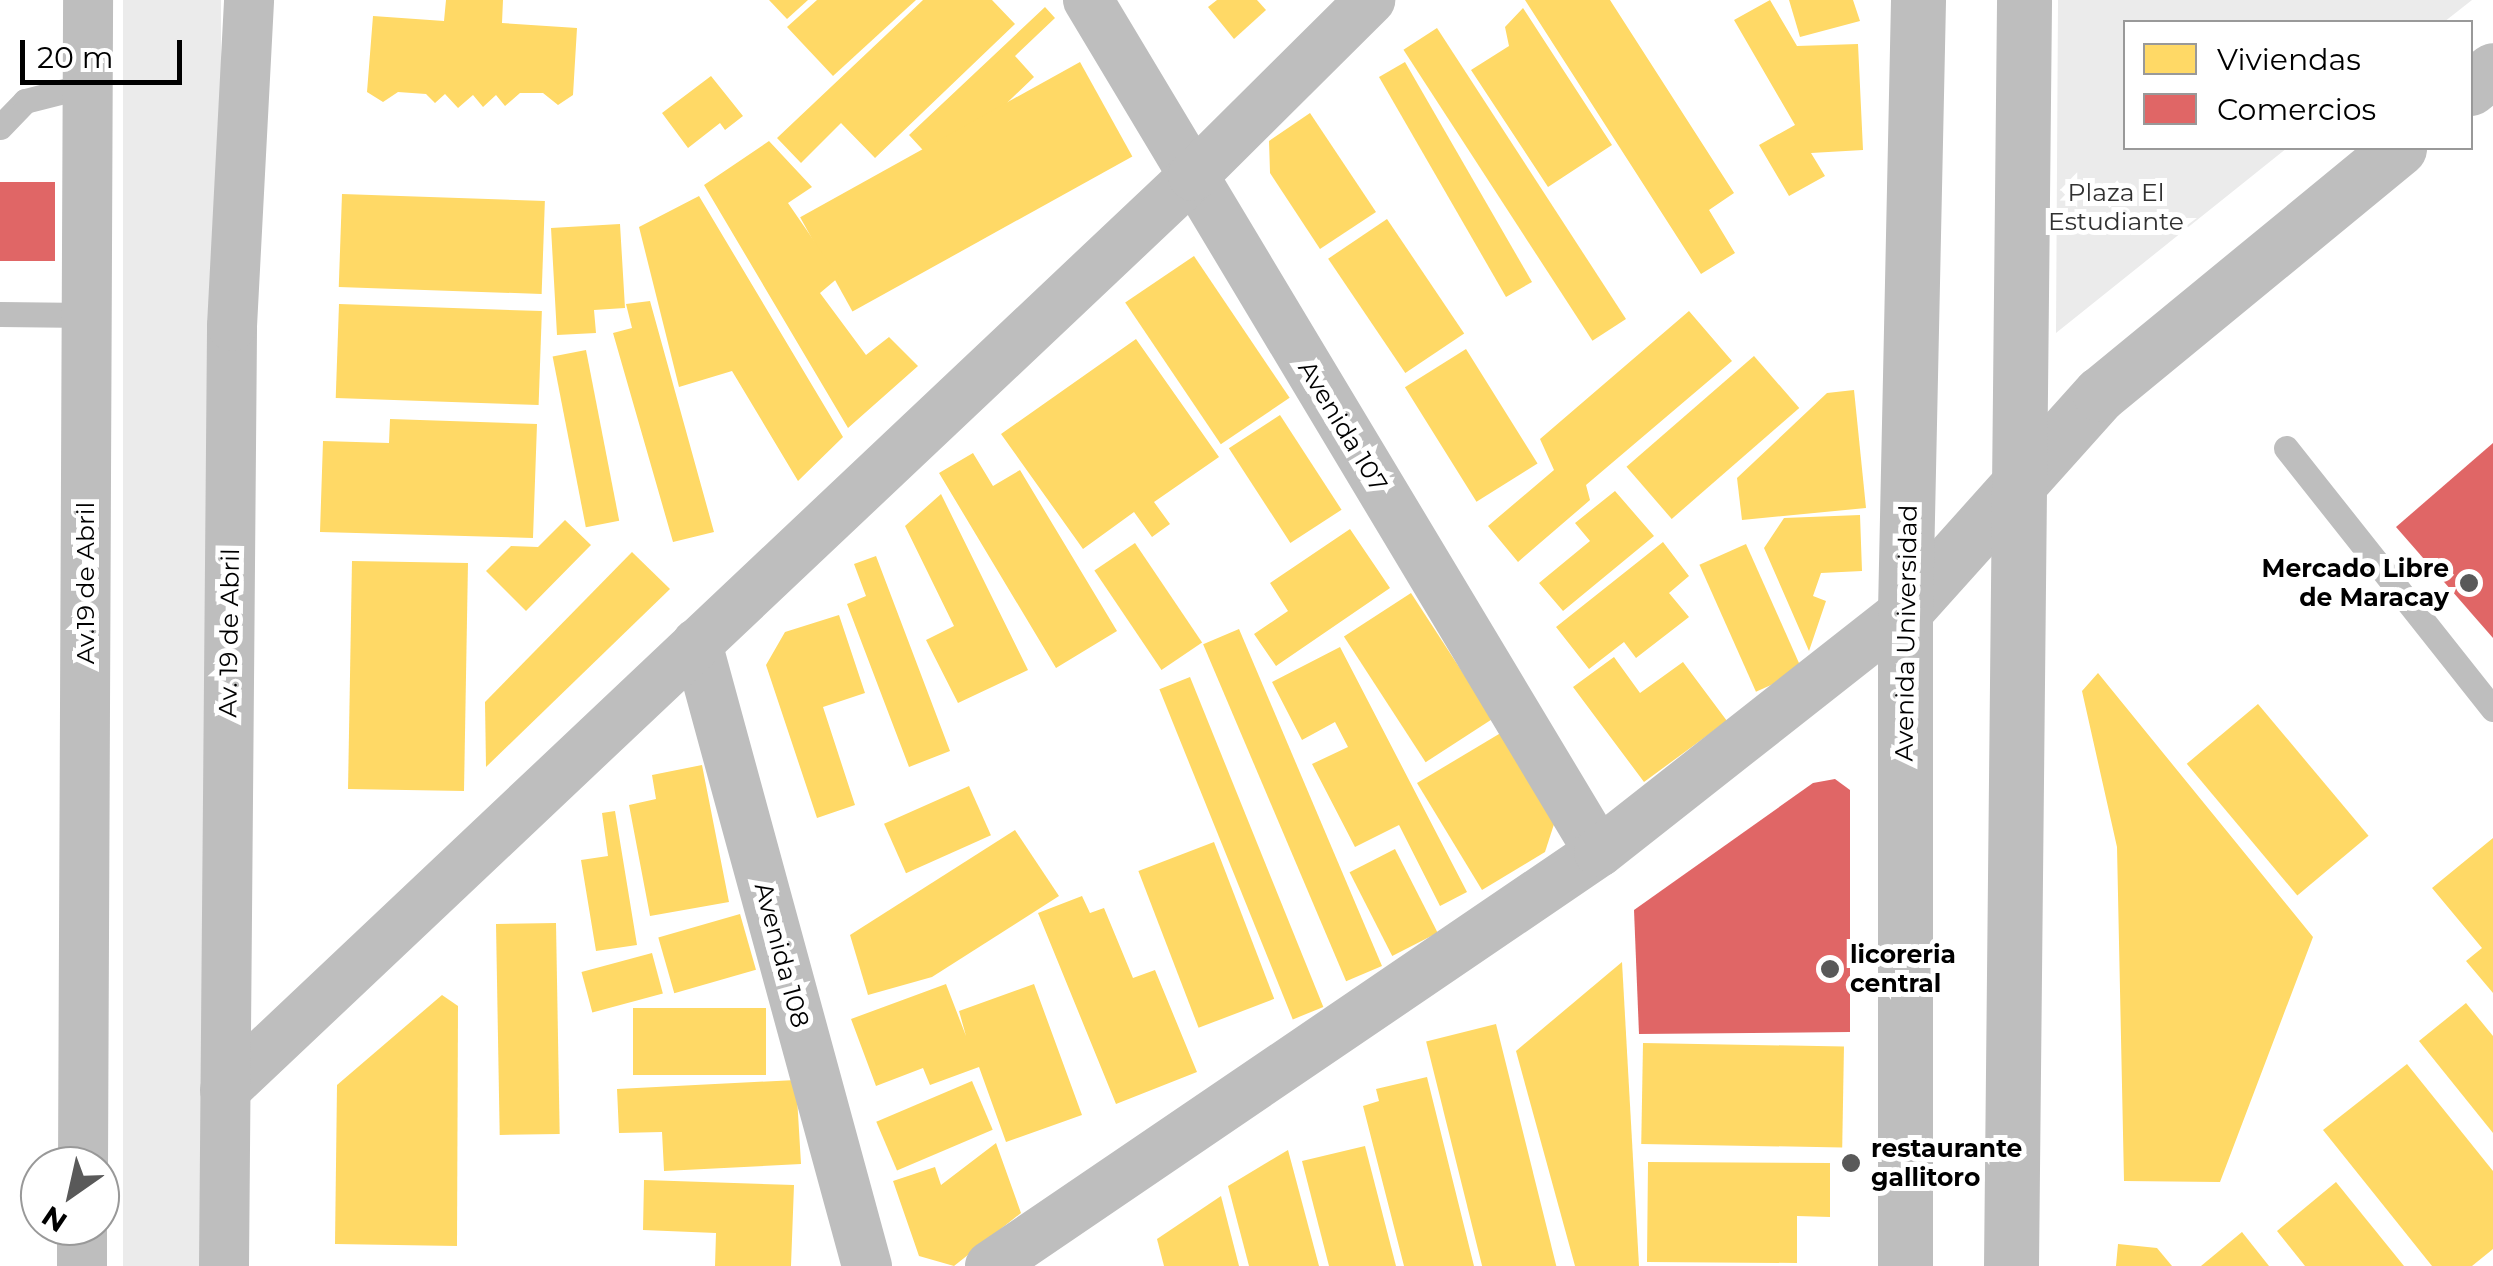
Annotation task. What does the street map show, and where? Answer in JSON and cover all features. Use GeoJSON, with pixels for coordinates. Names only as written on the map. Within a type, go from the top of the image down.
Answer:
{"type":"FeatureCollection","features":[{"type":"Feature","properties":{"kind":"street","name":"Av.19 de Abril"},"geometry":{"type":"LineString","coordinates":[[83,1146],[88,0]]}},
{"type":"Feature","properties":{"kind":"street","name":"Av. 19 de Abril"},"geometry":{"type":"LineString","coordinates":[[224,1266],[232,326],[250,0]]}},
{"type":"Feature","properties":{"kind":"street","name":"Avenida 107"},"geometry":{"type":"LineString","coordinates":[[1088,0],[1598,852]]}},
{"type":"Feature","properties":{"kind":"street"},"geometry":{"type":"LineString","coordinates":[[224,1090],[1193,176],[1370,0]]}},
{"type":"Feature","properties":{"kind":"street","name":"Avenida Universidad"},"geometry":{"type":"LineString","coordinates":[[1904,1266],[1904,611],[1918,0]]}},
{"type":"Feature","properties":{"kind":"street"},"geometry":{"type":"LineString","coordinates":[[2011,1266],[2024,0]]}},
{"type":"Feature","properties":{"kind":"street"},"geometry":{"type":"LineString","coordinates":[[2473,86],[2493,70]]}},
{"type":"Feature","properties":{"kind":"street"},"geometry":{"type":"LineString","coordinates":[[990,1266],[1598,852],[1904,611],[2100,394],[2397,150]]}},
{"type":"Feature","properties":{"kind":"street","name":"Avenida 108"},"geometry":{"type":"LineString","coordinates":[[697,643],[868,1266]]}},
{"type":"Feature","properties":{"kind":"lane"},"geometry":{"type":"LineString","coordinates":[[0,128],[25,101],[88,85]]}},
{"type":"Feature","properties":{"kind":"lane"},"geometry":{"type":"LineString","coordinates":[[0,314],[87,315]]}},
{"type":"Feature","properties":{"kind":"lane"},"geometry":{"type":"LineString","coordinates":[[2286,448],[2493,709]]}},
{"type":"Feature","properties":{"kind":"green space"},"geometry":{"type":"Polygon","coordinates":[[[123,0],[221,0],[221,1266],[123,1266],[123,0]]]}},
{"type":"Feature","properties":{"kind":"green space","name":"Plaza El Estudiante"},"geometry":{"type":"Polygon","coordinates":[[[2058,0],[2472,0],[2447,20],[2123,20],[2123,150],[2285,150],[2056,333],[2058,0]]]}},
{"type":"Feature","properties":{"kind":"building: Viviendas"},"geometry":{"type":"Polygon","coordinates":[[[446,0],[503,0],[502,23],[577,28],[573,95],[558,105],[543,93],[520,93],[505,106],[496,95],[483,107],[473,95],[458,108],[445,94],[435,103],[426,94],[398,92],[383,102],[367,92],[373,16],[444,21],[446,0]]]}},
{"type":"Feature","properties":{"kind":"building: Viviendas"},"geometry":{"type":"Polygon","coordinates":[[[769,0],[808,0],[787,19],[769,0]]]}},
{"type":"Feature","properties":{"kind":"building: Viviendas"},"geometry":{"type":"Polygon","coordinates":[[[817,0],[916,0],[833,76],[787,27],[817,0]]]}},
{"type":"Feature","properties":{"kind":"building: Viviendas"},"geometry":{"type":"Polygon","coordinates":[[[923,0],[992,0],[1015,24],[875,158],[841,123],[801,163],[777,138],[923,0]]]}},
{"type":"Feature","properties":{"kind":"building: Viviendas"},"geometry":{"type":"Polygon","coordinates":[[[1217,0],[1257,0],[1266,10],[1234,39],[1208,7],[1217,0]]]}},
{"type":"Feature","properties":{"kind":"building: Viviendas"},"geometry":{"type":"Polygon","coordinates":[[[1525,0],[1610,0],[1734,193],[1709,210],[1735,253],[1701,274],[1525,0]]]}},
{"type":"Feature","properties":{"kind":"building: Viviendas"},"geometry":{"type":"Polygon","coordinates":[[[1770,0],[1797,46],[1858,44],[1863,150],[1811,153],[1825,176],[1789,196],[1759,145],[1795,125],[1734,20],[1770,0]]]}},
{"type":"Feature","properties":{"kind":"building: Viviendas"},"geometry":{"type":"Polygon","coordinates":[[[1789,0],[1853,0],[1860,21],[1800,37],[1789,0]]]}},
{"type":"Feature","properties":{"kind":"building: Viviendas"},"geometry":{"type":"Polygon","coordinates":[[[1045,7],[1055,18],[1015,56],[1034,77],[965,143],[960,135],[933,161],[909,135],[1045,7]]]}},
{"type":"Feature","properties":{"kind":"building: Viviendas"},"geometry":{"type":"Polygon","coordinates":[[[1523,8],[1612,145],[1548,187],[1471,70],[1509,46],[1505,27],[1523,8]]]}},
{"type":"Feature","properties":{"kind":"building: Viviendas"},"geometry":{"type":"Polygon","coordinates":[[[1437,28],[1626,319],[1592,341],[1403,50],[1437,28]]]}},
{"type":"Feature","properties":{"kind":"building: Viviendas"},"geometry":{"type":"Polygon","coordinates":[[[1080,62],[1132,156],[852,312],[800,217],[1080,62]]]}},
{"type":"Feature","properties":{"kind":"building: Viviendas"},"geometry":{"type":"Polygon","coordinates":[[[1405,62],[1532,282],[1506,297],[1379,77],[1405,62]]]}},
{"type":"Feature","properties":{"kind":"building: Viviendas"},"geometry":{"type":"Polygon","coordinates":[[[711,76],[743,116],[725,130],[720,123],[688,148],[662,113],[711,76]]]}},
{"type":"Feature","properties":{"kind":"building: Viviendas"},"geometry":{"type":"Polygon","coordinates":[[[1310,113],[1376,212],[1320,249],[1270,173],[1269,141],[1310,113]]]}},
{"type":"Feature","properties":{"kind":"building: Viviendas"},"geometry":{"type":"Polygon","coordinates":[[[769,141],[812,187],[788,203],[839,277],[820,293],[866,355],[889,337],[918,366],[848,428],[704,185],[769,141]]]}},
{"type":"Feature","properties":{"kind":"building: Viviendas"},"geometry":{"type":"Polygon","coordinates":[[[342,194],[545,201],[542,294],[339,287],[342,194]]]}},
{"type":"Feature","properties":{"kind":"building: Viviendas"},"geometry":{"type":"Polygon","coordinates":[[[699,196],[843,437],[798,481],[732,371],[679,387],[639,227],[699,196]]]}},
{"type":"Feature","properties":{"kind":"building: Viviendas"},"geometry":{"type":"Polygon","coordinates":[[[1387,219],[1464,333],[1405,373],[1328,259],[1387,219]]]}},
{"type":"Feature","properties":{"kind":"building: Viviendas"},"geometry":{"type":"Polygon","coordinates":[[[620,224],[625,308],[594,310],[596,333],[557,335],[551,228],[620,224]]]}},
{"type":"Feature","properties":{"kind":"building: Viviendas"},"geometry":{"type":"Polygon","coordinates":[[[1194,256],[1290,398],[1221,444],[1125,302],[1194,256]]]}},
{"type":"Feature","properties":{"kind":"building: Viviendas"},"geometry":{"type":"Polygon","coordinates":[[[650,301],[714,532],[673,542],[613,333],[632,328],[626,304],[650,301]]]}},
{"type":"Feature","properties":{"kind":"building: Viviendas"},"geometry":{"type":"Polygon","coordinates":[[[339,304],[542,311],[539,405],[336,398],[339,304]]]}},
{"type":"Feature","properties":{"kind":"building: Viviendas"},"geometry":{"type":"Polygon","coordinates":[[[1689,311],[1732,361],[1586,485],[1590,500],[1518,562],[1488,526],[1554,470],[1540,439],[1689,311]]]}},
{"type":"Feature","properties":{"kind":"building: Viviendas"},"geometry":{"type":"Polygon","coordinates":[[[1136,339],[1219,457],[1154,502],[1170,524],[1152,537],[1134,512],[1083,549],[1001,434],[1136,339]]]}},
{"type":"Feature","properties":{"kind":"building: Viviendas"},"geometry":{"type":"Polygon","coordinates":[[[1466,349],[1538,463],[1476,502],[1405,387],[1466,349]]]}},
{"type":"Feature","properties":{"kind":"building: Viviendas"},"geometry":{"type":"Polygon","coordinates":[[[586,350],[619,521],[586,527],[553,356],[586,350]]]}},
{"type":"Feature","properties":{"kind":"building: Viviendas"},"geometry":{"type":"Polygon","coordinates":[[[1754,356],[1799,408],[1672,519],[1626,467],[1754,356]]]}},
{"type":"Feature","properties":{"kind":"building: Viviendas"},"geometry":{"type":"Polygon","coordinates":[[[1854,390],[1866,508],[1742,520],[1737,478],[1827,393],[1854,390]]]}},
{"type":"Feature","properties":{"kind":"building: Viviendas"},"geometry":{"type":"Polygon","coordinates":[[[1280,415],[1342,510],[1290,543],[1229,448],[1280,415]]]}},
{"type":"Feature","properties":{"kind":"building: Viviendas"},"geometry":{"type":"Polygon","coordinates":[[[390,419],[537,424],[533,538],[320,532],[323,441],[389,443],[390,419]]]}},
{"type":"Feature","properties":{"kind":"building: Viviendas"},"geometry":{"type":"Polygon","coordinates":[[[973,453],[993,486],[1020,470],[1117,631],[1056,668],[939,473],[973,453]]]}},
{"type":"Feature","properties":{"kind":"building: Viviendas"},"geometry":{"type":"Polygon","coordinates":[[[1615,491],[1654,536],[1563,611],[1539,583],[1590,541],[1575,523],[1615,491]]]}},
{"type":"Feature","properties":{"kind":"building: Viviendas"},"geometry":{"type":"Polygon","coordinates":[[[941,494],[1028,670],[958,703],[926,640],[954,626],[905,526],[941,494]]]}},
{"type":"Feature","properties":{"kind":"building: Viviendas"},"geometry":{"type":"Polygon","coordinates":[[[1860,515],[1862,571],[1821,573],[1813,596],[1826,601],[1809,651],[1764,548],[1784,518],[1860,515]]]}},
{"type":"Feature","properties":{"kind":"building: Viviendas"},"geometry":{"type":"Polygon","coordinates":[[[565,520],[591,545],[526,611],[486,571],[511,546],[538,547],[565,520]]]}},
{"type":"Feature","properties":{"kind":"building: Viviendas"},"geometry":{"type":"Polygon","coordinates":[[[1350,529],[1390,588],[1276,666],[1254,634],[1288,611],[1270,583],[1350,529]]]}},
{"type":"Feature","properties":{"kind":"building: Viviendas"},"geometry":{"type":"Polygon","coordinates":[[[1663,542],[1689,576],[1669,593],[1689,617],[1636,658],[1624,642],[1589,669],[1556,627],[1663,542]]]}},
{"type":"Feature","properties":{"kind":"building: Viviendas"},"geometry":{"type":"Polygon","coordinates":[[[1135,543],[1202,642],[1161,670],[1094,570],[1135,543]]]}},
{"type":"Feature","properties":{"kind":"building: Viviendas"},"geometry":{"type":"Polygon","coordinates":[[[1746,544],[1803,671],[1756,692],[1699,565],[1746,544]]]}},
{"type":"Feature","properties":{"kind":"building: Viviendas"},"geometry":{"type":"Polygon","coordinates":[[[632,552],[670,589],[486,767],[485,702],[632,552]]]}},
{"type":"Feature","properties":{"kind":"building: Viviendas"},"geometry":{"type":"Polygon","coordinates":[[[876,556],[950,751],[909,767],[847,604],[866,596],[854,564],[876,556]]]}},
{"type":"Feature","properties":{"kind":"building: Viviendas"},"geometry":{"type":"Polygon","coordinates":[[[352,561],[468,563],[464,791],[348,789],[352,561]]]}},
{"type":"Feature","properties":{"kind":"building: Viviendas"},"geometry":{"type":"Polygon","coordinates":[[[1411,593],[1493,719],[1426,762],[1344,637],[1411,593]]]}},
{"type":"Feature","properties":{"kind":"building: Viviendas"},"geometry":{"type":"Polygon","coordinates":[[[839,615],[865,693],[823,707],[855,805],[817,818],[766,665],[785,632],[839,615]]]}},
{"type":"Feature","properties":{"kind":"building: Viviendas"},"geometry":{"type":"Polygon","coordinates":[[[1239,629],[1382,966],[1346,981],[1203,644],[1239,629]]]}},
{"type":"Feature","properties":{"kind":"building: Viviendas"},"geometry":{"type":"Polygon","coordinates":[[[1340,647],[1467,892],[1440,906],[1399,825],[1355,847],[1312,764],[1348,747],[1335,722],[1302,740],[1272,682],[1340,647]]]}},
{"type":"Feature","properties":{"kind":"building: Viviendas"},"geometry":{"type":"Polygon","coordinates":[[[1614,657],[1640,693],[1683,662],[1727,721],[1644,782],[1573,687],[1614,657]]]}},
{"type":"Feature","properties":{"kind":"building: Viviendas"},"geometry":{"type":"Polygon","coordinates":[[[2098,673],[2313,937],[2220,1182],[2124,1181],[2117,847],[2082,691],[2098,673]]]}},
{"type":"Feature","properties":{"kind":"building: Viviendas"},"geometry":{"type":"Polygon","coordinates":[[[1190,677],[1323,1007],[1293,1019],[1159,689],[1190,677]]]}},
{"type":"Feature","properties":{"kind":"building: Viviendas"},"geometry":{"type":"Polygon","coordinates":[[[2258,704],[2369,836],[2297,896],[2187,764],[2258,704]]]}},
{"type":"Feature","properties":{"kind":"building: Viviendas"},"geometry":{"type":"Polygon","coordinates":[[[1504,731],[1556,818],[1545,852],[1482,890],[1417,783],[1504,731]]]}},
{"type":"Feature","properties":{"kind":"building: Viviendas"},"geometry":{"type":"Polygon","coordinates":[[[702,765],[729,902],[650,916],[629,805],[656,799],[652,775],[702,765]]]}},
{"type":"Feature","properties":{"kind":"building: Viviendas"},"geometry":{"type":"Polygon","coordinates":[[[969,786],[991,835],[906,873],[884,824],[969,786]]]}},
{"type":"Feature","properties":{"kind":"building: Viviendas"},"geometry":{"type":"Polygon","coordinates":[[[615,811],[637,945],[596,951],[581,860],[608,856],[602,813],[615,811]]]}},
{"type":"Feature","properties":{"kind":"building: Viviendas"},"geometry":{"type":"Polygon","coordinates":[[[1015,830],[1059,896],[932,977],[868,995],[850,935],[1015,830]]]}},
{"type":"Feature","properties":{"kind":"building: Viviendas"},"geometry":{"type":"Polygon","coordinates":[[[2493,838],[2493,993],[2466,961],[2482,948],[2432,888],[2493,838]]]}},
{"type":"Feature","properties":{"kind":"building: Viviendas"},"geometry":{"type":"Polygon","coordinates":[[[1214,842],[1274,999],[1199,1028],[1138,871],[1214,842]]]}},
{"type":"Feature","properties":{"kind":"building: Viviendas"},"geometry":{"type":"Polygon","coordinates":[[[1395,849],[1438,933],[1392,956],[1350,872],[1395,849]]]}},
{"type":"Feature","properties":{"kind":"building: Viviendas"},"geometry":{"type":"Polygon","coordinates":[[[1082,896],[1090,913],[1104,908],[1133,978],[1155,970],[1197,1072],[1116,1104],[1038,913],[1082,896]]]}},
{"type":"Feature","properties":{"kind":"building: Viviendas"},"geometry":{"type":"Polygon","coordinates":[[[740,914],[756,970],[674,993],[658,937],[740,914]]]}},
{"type":"Feature","properties":{"kind":"building: Viviendas"},"geometry":{"type":"Polygon","coordinates":[[[556,923],[560,1134],[500,1135],[496,924],[556,923]]]}},
{"type":"Feature","properties":{"kind":"building: Viviendas"},"geometry":{"type":"Polygon","coordinates":[[[652,953],[663,994],[592,1012],[581,972],[652,953]]]}},
{"type":"Feature","properties":{"kind":"building: Viviendas"},"geometry":{"type":"Polygon","coordinates":[[[1622,962],[1639,1266],[1575,1266],[1516,1051],[1622,962]]]}},
{"type":"Feature","properties":{"kind":"building: Viviendas"},"geometry":{"type":"Polygon","coordinates":[[[946,984],[966,1036],[959,1011],[1034,984],[1082,1115],[1006,1142],[979,1067],[930,1085],[923,1068],[876,1086],[851,1019],[946,984]]]}},
{"type":"Feature","properties":{"kind":"building: Viviendas"},"geometry":{"type":"Polygon","coordinates":[[[442,995],[458,1006],[457,1246],[335,1244],[337,1085],[442,995]]]}},
{"type":"Feature","properties":{"kind":"building: Viviendas"},"geometry":{"type":"Polygon","coordinates":[[[2466,1003],[2493,1036],[2493,1133],[2419,1041],[2466,1003]]]}},
{"type":"Feature","properties":{"kind":"building: Viviendas"},"geometry":{"type":"Polygon","coordinates":[[[633,1008],[766,1008],[766,1075],[633,1075],[633,1008]]]}},
{"type":"Feature","properties":{"kind":"building: Viviendas"},"geometry":{"type":"Polygon","coordinates":[[[1496,1024],[1556,1266],[1482,1266],[1426,1041],[1496,1024]]]}},
{"type":"Feature","properties":{"kind":"building: Viviendas"},"geometry":{"type":"Polygon","coordinates":[[[1643,1043],[1844,1047],[1842,1147],[1641,1144],[1643,1043]]]}},
{"type":"Feature","properties":{"kind":"building: Viviendas"},"geometry":{"type":"Polygon","coordinates":[[[2407,1064],[2493,1171],[2493,1249],[2472,1266],[2432,1266],[2323,1130],[2407,1064]]]}},
{"type":"Feature","properties":{"kind":"building: Viviendas"},"geometry":{"type":"Polygon","coordinates":[[[1427,1077],[1474,1266],[1404,1266],[1363,1106],[1379,1101],[1376,1089],[1427,1077]]]}},
{"type":"Feature","properties":{"kind":"building: Viviendas"},"geometry":{"type":"Polygon","coordinates":[[[796,1080],[801,1164],[664,1171],[662,1132],[619,1133],[617,1089],[796,1080]]]}},
{"type":"Feature","properties":{"kind":"building: Viviendas"},"geometry":{"type":"Polygon","coordinates":[[[972,1081],[993,1130],[897,1170],[876,1122],[972,1081]]]}},
{"type":"Feature","properties":{"kind":"building: Viviendas"},"geometry":{"type":"Polygon","coordinates":[[[996,1143],[1021,1213],[954,1266],[919,1256],[893,1181],[935,1167],[941,1185],[996,1143]]]}},
{"type":"Feature","properties":{"kind":"building: Viviendas"},"geometry":{"type":"Polygon","coordinates":[[[1365,1146],[1396,1266],[1329,1266],[1302,1161],[1365,1146]]]}},
{"type":"Feature","properties":{"kind":"building: Viviendas"},"geometry":{"type":"Polygon","coordinates":[[[1288,1150],[1319,1266],[1249,1266],[1228,1186],[1288,1150]]]}},
{"type":"Feature","properties":{"kind":"building: Viviendas"},"geometry":{"type":"Polygon","coordinates":[[[1648,1162],[1830,1163],[1830,1217],[1797,1216],[1797,1263],[1647,1262],[1648,1162]]]}},
{"type":"Feature","properties":{"kind":"building: Viviendas"},"geometry":{"type":"Polygon","coordinates":[[[644,1180],[794,1185],[791,1266],[715,1266],[716,1233],[643,1230],[644,1180]]]}},
{"type":"Feature","properties":{"kind":"building: Viviendas"},"geometry":{"type":"Polygon","coordinates":[[[2336,1182],[2404,1266],[2305,1266],[2277,1231],[2336,1182]]]}},
{"type":"Feature","properties":{"kind":"building: Viviendas"},"geometry":{"type":"Polygon","coordinates":[[[1221,1196],[1239,1266],[1164,1266],[1157,1239],[1221,1196]]]}},
{"type":"Feature","properties":{"kind":"building: Viviendas"},"geometry":{"type":"Polygon","coordinates":[[[2242,1232],[2269,1266],[2201,1266],[2242,1232]]]}},
{"type":"Feature","properties":{"kind":"building: Viviendas"},"geometry":{"type":"Polygon","coordinates":[[[2118,1244],[2157,1248],[2172,1266],[2116,1266],[2118,1244]]]}},
{"type":"Feature","properties":{"kind":"building: Comercios"},"geometry":{"type":"Polygon","coordinates":[[[0,182],[55,182],[55,261],[0,261],[0,182]]]}},
{"type":"Feature","properties":{"kind":"building: Comercios","name":"Mercado Libre de Maracay"},"geometry":{"type":"Polygon","coordinates":[[[2493,443],[2493,638],[2396,527],[2493,443]]]}},
{"type":"Feature","properties":{"kind":"building: Comercios"},"geometry":{"type":"Polygon","coordinates":[[[1835,779],[1850,790],[1850,1032],[1639,1034],[1634,910],[1813,783],[1835,779]]]}},
{"type":"Feature","properties":{"kind":"place","name":"Mercado Libre de Maracay"},"geometry":{"type":"Point","coordinates":[2469,583]}},
{"type":"Feature","properties":{"kind":"place","name":"licoreria central"},"geometry":{"type":"Point","coordinates":[1830,969]}},
{"type":"Feature","properties":{"kind":"place","name":"restaurante gallitoro"},"geometry":{"type":"Point","coordinates":[1851,1163]}}]}
